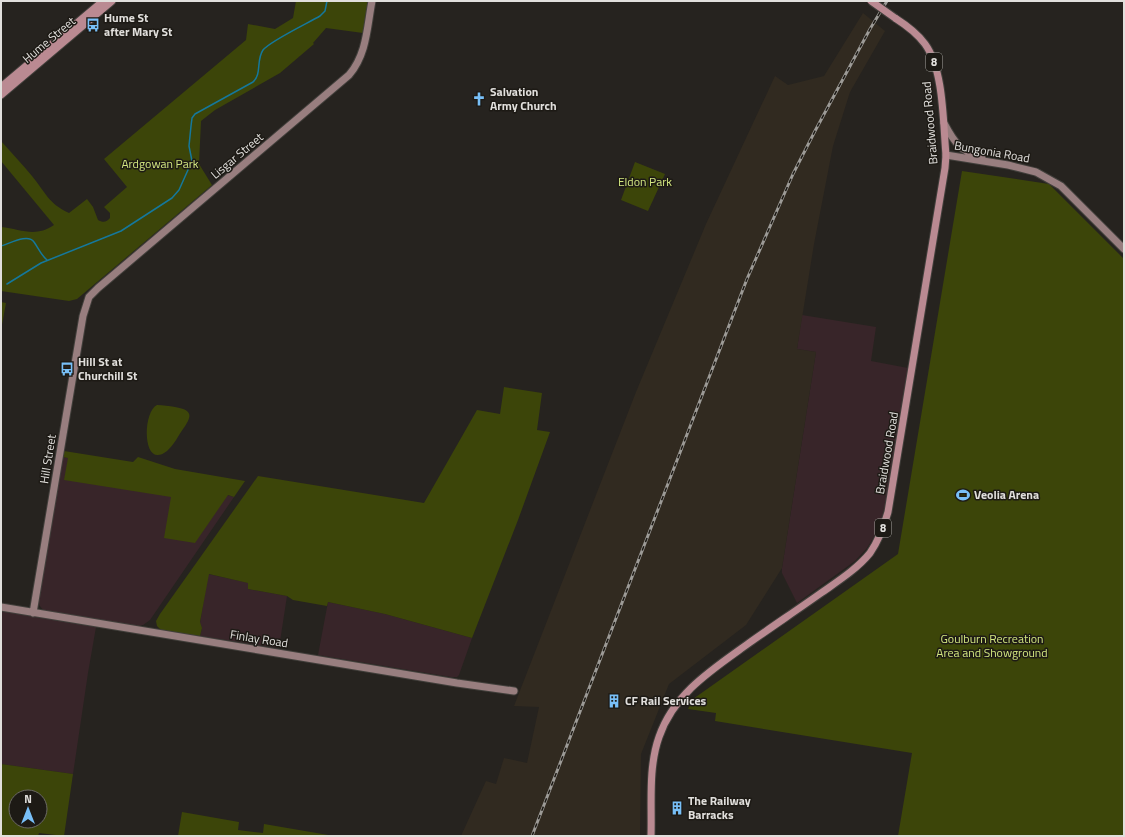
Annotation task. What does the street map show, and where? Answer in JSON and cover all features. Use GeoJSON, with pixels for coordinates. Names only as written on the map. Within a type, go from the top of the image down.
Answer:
{"type":"FeatureCollection","features":[{"type":"Feature","properties":{"kind":"main road","name":"Hume Street"},"geometry":{"type":"LineString","coordinates":[[1,87],[103,1]]}},
{"type":"Feature","properties":{"kind":"main road","name":"Hume Street"},"geometry":{"type":"LineString","coordinates":[[1,95],[112,1]]}},
{"type":"Feature","properties":{"kind":"main road","name":"Braidwood Road"},"geometry":{"type":"LineString","coordinates":[[651,836],[654,757],[659,735],[673,708],[682,696],[708,672],[850,572],[870,553],[877,542],[888,512],[946,168],[946,155],[938,78],[932,56],[926,45],[917,34],[871,1]]}},
{"type":"Feature","properties":{"kind":"street","name":"Lisgar Street"},"geometry":{"type":"LineString","coordinates":[[84,309],[89,297],[95,290],[349,75],[357,64],[363,50],[372,1]]}},
{"type":"Feature","properties":{"kind":"street"},"geometry":{"type":"LineString","coordinates":[[943,122],[953,140],[959,146],[971,153],[996,162]]}},
{"type":"Feature","properties":{"kind":"street","name":"Bungonia Road"},"geometry":{"type":"LineString","coordinates":[[946,155],[996,162],[1036,172],[1061,186],[1124,249]]}},
{"type":"Feature","properties":{"kind":"street","name":"Hill Street"},"geometry":{"type":"LineString","coordinates":[[33,613],[84,309]]}},
{"type":"Feature","properties":{"kind":"street","name":"Finlay Road"},"geometry":{"type":"LineString","coordinates":[[1,607],[457,683],[514,691]]}},
{"type":"Feature","properties":{"kind":"shaded area"},"geometry":{"type":"Polygon","coordinates":[[[863,13],[885,31],[850,92],[833,146],[814,244],[797,349],[816,352],[782,568],[746,625],[669,684],[641,754],[640,836],[461,836],[486,781],[496,784],[504,758],[527,763],[539,707],[514,706],[636,392],[706,224],[775,76],[788,85],[824,76],[863,13]]]}},
{"type":"Feature","properties":{"kind":"shaded area"},"geometry":{"type":"Polygon","coordinates":[[[802,315],[876,327],[871,361],[908,368],[887,499],[877,532],[867,548],[855,561],[797,603],[782,573],[782,568],[816,352],[797,349],[802,315]]]}},
{"type":"Feature","properties":{"kind":"shaded area"},"geometry":{"type":"Polygon","coordinates":[[[63,457],[125,466],[234,497],[150,620],[143,625],[138,626],[44,611],[39,605],[39,597],[63,457]]]}},
{"type":"Feature","properties":{"kind":"shaded area"},"geometry":{"type":"Polygon","coordinates":[[[208,574],[249,583],[248,589],[287,596],[279,648],[200,636],[202,628],[200,623],[208,574]]]}},
{"type":"Feature","properties":{"kind":"shaded area"},"geometry":{"type":"Polygon","coordinates":[[[328,602],[385,614],[472,638],[459,675],[457,677],[451,677],[318,655],[328,602]]]}},
{"type":"Feature","properties":{"kind":"shaded area"},"geometry":{"type":"Polygon","coordinates":[[[1,611],[96,627],[73,774],[1,764],[1,611]]]}},
{"type":"Feature","properties":{"kind":"green space","name":"Ardgowan Park"},"geometry":{"type":"Polygon","coordinates":[[[296,1],[368,1],[363,33],[326,28],[313,43],[314,44],[280,73],[215,110],[201,121],[199,164],[212,185],[77,299],[69,301],[1,291],[1,227],[34,232],[47,229],[54,225],[1,161],[1,141],[57,206],[69,213],[87,199],[93,207],[98,220],[102,222],[106,221],[110,218],[110,213],[104,207],[127,187],[104,159],[246,40],[248,24],[275,29],[293,18],[296,1]]]}},
{"type":"Feature","properties":{"kind":"green space","name":"Eldon Park"},"geometry":{"type":"Polygon","coordinates":[[[635,162],[665,174],[648,211],[621,200],[635,162]]]}},
{"type":"Feature","properties":{"kind":"green space","name":"Goulburn Recreation Area and Showground"},"geometry":{"type":"Polygon","coordinates":[[[962,171],[1049,184],[1124,259],[1124,836],[898,836],[912,753],[715,721],[716,713],[688,709],[693,699],[898,554],[962,171]]]}},
{"type":"Feature","properties":{"kind":"green space"},"geometry":{"type":"Polygon","coordinates":[[[1,302],[6,303],[1,330],[1,302]]]}},
{"type":"Feature","properties":{"kind":"green space"},"geometry":{"type":"Polygon","coordinates":[[[504,387],[542,393],[537,430],[550,432],[518,520],[472,638],[385,614],[328,602],[327,606],[293,600],[287,596],[248,589],[248,583],[209,574],[200,622],[202,628],[200,636],[162,631],[157,626],[156,621],[160,614],[258,476],[424,503],[477,410],[500,414],[504,387]]]}},
{"type":"Feature","properties":{"kind":"green space"},"geometry":{"type":"Polygon","coordinates":[[[157,405],[181,408],[189,414],[186,424],[172,446],[167,451],[159,455],[153,453],[149,447],[147,438],[149,418],[152,410],[157,405]]]}},
{"type":"Feature","properties":{"kind":"green space"},"geometry":{"type":"Polygon","coordinates":[[[64,451],[133,462],[138,457],[175,469],[245,481],[234,497],[228,495],[195,543],[164,538],[171,497],[64,480],[68,458],[63,457],[64,451]]]}},
{"type":"Feature","properties":{"kind":"green space"},"geometry":{"type":"Polygon","coordinates":[[[1,764],[73,774],[64,836],[39,833],[38,836],[1,836],[1,764]]]}},
{"type":"Feature","properties":{"kind":"green space"},"geometry":{"type":"Polygon","coordinates":[[[182,812],[239,822],[238,830],[263,833],[264,824],[334,836],[178,836],[182,812]]]}},
{"type":"Feature","properties":{"kind":"waterway"},"geometry":{"type":"LineString","coordinates":[[7,284],[41,263],[121,231],[172,198],[179,190],[192,161],[189,146],[192,118],[195,114],[253,82],[256,79],[263,50],[281,37],[320,16],[325,11],[327,1]]}},
{"type":"Feature","properties":{"kind":"waterway"},"geometry":{"type":"LineString","coordinates":[[1,246],[18,240],[31,240],[47,260]]}},
{"type":"Feature","properties":{"kind":"railway"},"geometry":{"type":"LineString","coordinates":[[532,836],[747,279],[793,174],[870,29],[887,1]]}},
{"type":"Feature","properties":{"kind":"place","name":"Hume St after Mary St"},"geometry":{"type":"Point","coordinates":[93,25]}},
{"type":"Feature","properties":{"kind":"place","name":"Salvation Army Church"},"geometry":{"type":"Point","coordinates":[479,99]}},
{"type":"Feature","properties":{"kind":"place","name":"Hill St at Churchill St"},"geometry":{"type":"Point","coordinates":[67,369]}},
{"type":"Feature","properties":{"kind":"place","name":"Veolia Arena"},"geometry":{"type":"Point","coordinates":[963,495]}},
{"type":"Feature","properties":{"kind":"place","name":"CF Rail Services"},"geometry":{"type":"Point","coordinates":[614,701]}},
{"type":"Feature","properties":{"kind":"place","name":"The Railway Barracks"},"geometry":{"type":"Point","coordinates":[677,808]}}]}
